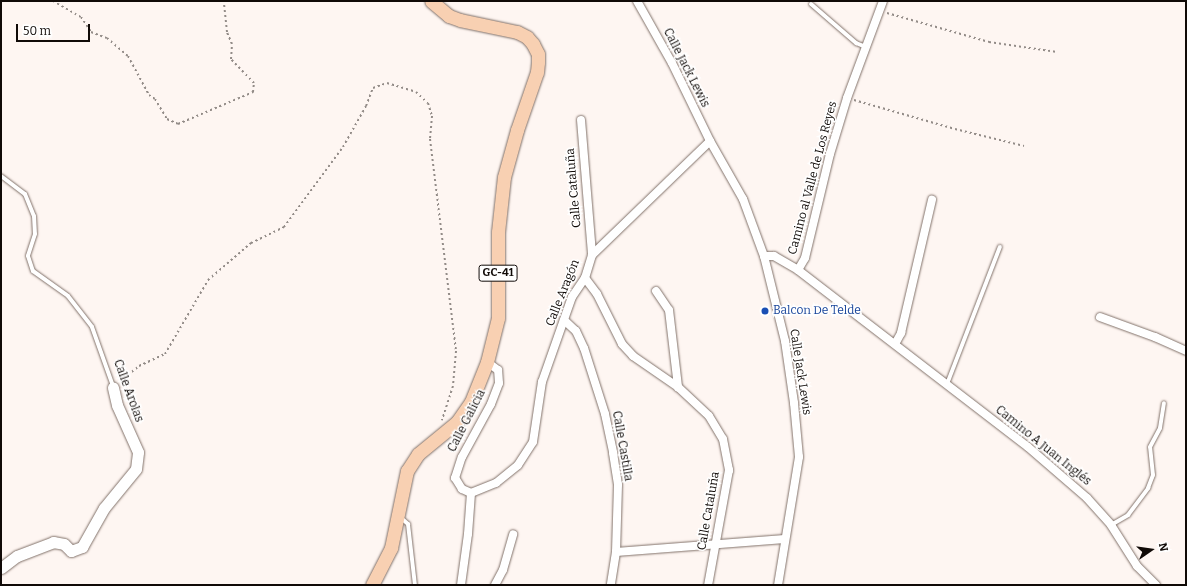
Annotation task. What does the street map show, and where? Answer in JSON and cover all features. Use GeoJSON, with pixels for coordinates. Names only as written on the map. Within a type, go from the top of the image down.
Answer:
{"type":"FeatureCollection","features":[{"type":"Feature","properties":{"kind":"main road","name":"GC-41"},"geometry":{"type":"LineString","coordinates":[[372,585],[391,548],[407,471],[418,454],[457,422],[468,407],[487,362],[498,318],[498,232],[504,177],[517,130],[537,72],[538,54],[533,44],[526,37],[517,32],[460,20],[449,16],[431,1]]}},
{"type":"Feature","properties":{"kind":"street","name":"Calle Jack Lewis"},"geometry":{"type":"LineString","coordinates":[[637,1],[672,63],[710,140],[743,199],[764,256],[785,341],[794,403],[799,457],[778,585]]}},
{"type":"Feature","properties":{"kind":"street","name":"Camino al Valle de Los Reyes"},"geometry":{"type":"LineString","coordinates":[[798,270],[805,258],[830,154],[847,98],[883,1]]}},
{"type":"Feature","properties":{"kind":"street","name":"Calle Cataluña"},"geometry":{"type":"LineString","coordinates":[[581,120],[592,255]]}},
{"type":"Feature","properties":{"kind":"street","name":"Calle Aragón"},"geometry":{"type":"LineString","coordinates":[[471,493],[496,483],[518,465],[533,442],[542,382],[572,297],[585,278],[592,255],[710,140]]}},
{"type":"Feature","properties":{"kind":"street"},"geometry":{"type":"LineString","coordinates":[[894,344],[901,333],[932,200]]}},
{"type":"Feature","properties":{"kind":"street","name":"Camino A Juan Inglés"},"geometry":{"type":"LineString","coordinates":[[764,256],[774,256],[798,270],[1028,447],[1087,498],[1111,525],[1137,566],[1156,585]]}},
{"type":"Feature","properties":{"kind":"street","name":"Calle Cataluña"},"geometry":{"type":"LineString","coordinates":[[585,278],[597,294],[622,344],[633,356],[678,387],[709,416],[723,439],[729,470],[708,585]]}},
{"type":"Feature","properties":{"kind":"street"},"geometry":{"type":"LineString","coordinates":[[656,291],[669,310],[678,387]]}},
{"type":"Feature","properties":{"kind":"street"},"geometry":{"type":"LineString","coordinates":[[1100,317],[1155,337],[1186,351]]}},
{"type":"Feature","properties":{"kind":"street","name":"Calle Castilla"},"geometry":{"type":"LineString","coordinates":[[564,320],[576,331],[584,348],[605,414],[618,485],[616,552],[611,585]]}},
{"type":"Feature","properties":{"kind":"street","name":"Calle Galicia"},"geometry":{"type":"LineString","coordinates":[[471,493],[462,489],[455,478],[462,457],[492,404],[499,383],[498,370],[487,362]]}},
{"type":"Feature","properties":{"kind":"street","name":"Calle Arolas"},"geometry":{"type":"LineString","coordinates":[[1,568],[17,556],[53,542],[64,544],[71,551],[82,547],[104,508],[136,469],[138,452],[117,405],[113,387]]}},
{"type":"Feature","properties":{"kind":"street"},"geometry":{"type":"LineString","coordinates":[[461,585],[468,534],[471,493]]}},
{"type":"Feature","properties":{"kind":"street"},"geometry":{"type":"LineString","coordinates":[[495,585],[503,570],[513,534]]}},
{"type":"Feature","properties":{"kind":"street"},"geometry":{"type":"LineString","coordinates":[[616,552],[715,543],[785,539]]}},
{"type":"Feature","properties":{"kind":"lane"},"geometry":{"type":"LineString","coordinates":[[811,4],[856,43],[866,47]]}},
{"type":"Feature","properties":{"kind":"lane","name":"Calle Arolas"},"geometry":{"type":"LineString","coordinates":[[1,176],[25,194],[34,216],[35,234],[28,256],[33,271],[68,296],[92,328],[113,387]]}},
{"type":"Feature","properties":{"kind":"lane"},"geometry":{"type":"LineString","coordinates":[[947,384],[1000,247]]}},
{"type":"Feature","properties":{"kind":"lane"},"geometry":{"type":"LineString","coordinates":[[1111,525],[1128,515],[1148,488],[1153,474],[1150,447],[1160,428],[1164,403]]}},
{"type":"Feature","properties":{"kind":"lane"},"geometry":{"type":"LineString","coordinates":[[398,515],[408,524],[414,585]]}},
{"type":"Feature","properties":{"kind":"path"},"geometry":{"type":"LineString","coordinates":[[53,1],[81,17],[91,32],[107,38],[128,56],[149,95],[155,99],[167,118],[178,124],[253,92],[254,83],[231,59],[232,44],[227,32],[224,1]]}},
{"type":"Feature","properties":{"kind":"path"},"geometry":{"type":"LineString","coordinates":[[880,11],[988,42],[1057,52]]}},
{"type":"Feature","properties":{"kind":"path"},"geometry":{"type":"LineString","coordinates":[[113,387],[139,366],[164,354],[208,280],[251,243],[284,227],[343,147],[366,106],[373,88],[386,83],[416,92],[428,103],[432,116],[430,139],[456,351],[453,386],[436,439]]}},
{"type":"Feature","properties":{"kind":"path"},"geometry":{"type":"LineString","coordinates":[[847,98],[955,129],[1024,146]]}},
{"type":"Feature","properties":{"kind":"place","name":"Balcon De Telde"},"geometry":{"type":"Point","coordinates":[765,311]}}]}
